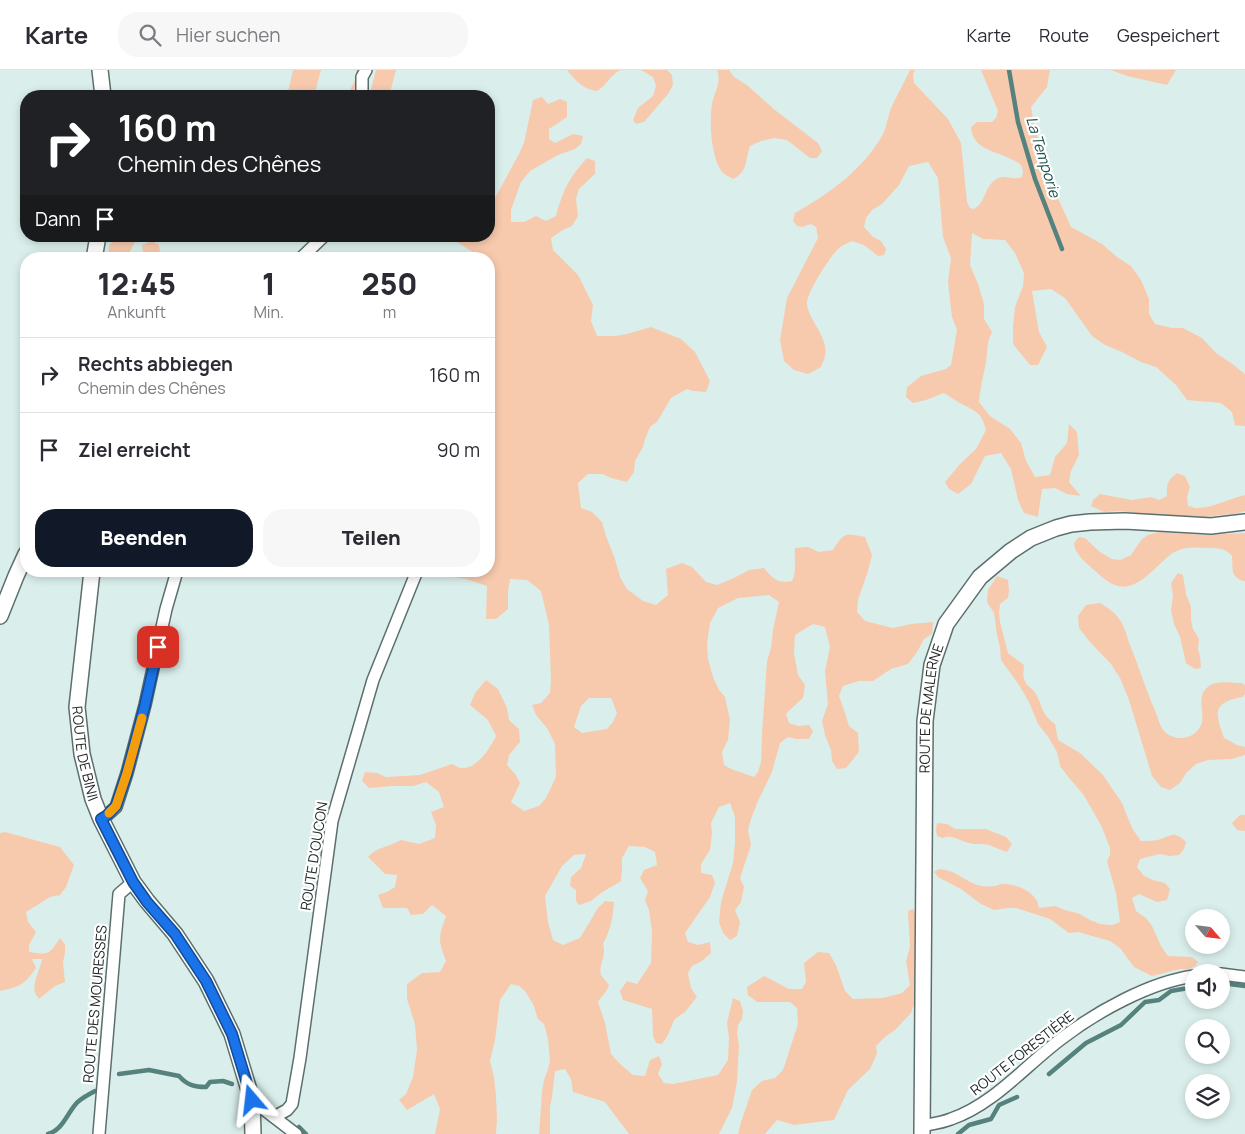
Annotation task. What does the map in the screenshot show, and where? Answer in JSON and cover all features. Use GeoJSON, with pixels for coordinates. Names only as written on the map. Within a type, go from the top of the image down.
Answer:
{"type":"FeatureCollection","features":[{"type":"Feature","properties":{"kind":"street"},"geometry":{"type":"LineString","coordinates":[[100,70],[102,90]]}},
{"type":"Feature","properties":{"kind":"street"},"geometry":{"type":"LineString","coordinates":[[362,90],[362,77],[366,70]]}},
{"type":"Feature","properties":{"kind":"street"},"geometry":{"type":"LineString","coordinates":[[307,252],[318,242]]}},
{"type":"Feature","properties":{"kind":"street","name":"ROUTE DE MALERNE"},"geometry":{"type":"LineString","coordinates":[[921,1130],[925,721],[932,665],[946,624],[980,577],[1011,551],[1031,538],[1056,528],[1070,524],[1125,521],[1211,526],[1245,522]]}},
{"type":"Feature","properties":{"kind":"street"},"geometry":{"type":"LineString","coordinates":[[0,616],[20,567]]}},
{"type":"Feature","properties":{"kind":"street","name":"ROUTE DE BINII"},"geometry":{"type":"LineString","coordinates":[[91,577],[77,707],[82,754],[93,799],[133,882],[147,902],[175,934],[206,981],[232,1034],[252,1100],[253,1134]]}},
{"type":"Feature","properties":{"kind":"street"},"geometry":{"type":"LineString","coordinates":[[101,819],[116,806],[127,773],[175,577]]}},
{"type":"Feature","properties":{"kind":"street","name":"ROUTE D'OUCON"},"geometry":{"type":"LineString","coordinates":[[274,1117],[287,1110],[292,1104],[332,821],[373,680],[415,577]]}},
{"type":"Feature","properties":{"kind":"street","name":"ROUTE DES MOURESSES"},"geometry":{"type":"LineString","coordinates":[[100,1134],[119,894],[133,882]]}},
{"type":"Feature","properties":{"kind":"street"},"geometry":{"type":"LineString","coordinates":[[1230,975],[1245,977]]}},
{"type":"Feature","properties":{"kind":"street","name":"ROUTE FORESTIÈRE"},"geometry":{"type":"LineString","coordinates":[[921,1130],[950,1120],[992,1097],[1078,1026],[1106,1009],[1166,982],[1185,978]]}},
{"type":"Feature","properties":{"kind":"street"},"geometry":{"type":"LineString","coordinates":[[252,1100],[296,1134]]}},
{"type":"Feature","properties":{"kind":"shaded area"},"geometry":{"type":"Polygon","coordinates":[[[293,70],[321,70],[316,90],[288,90],[293,70]]]}},
{"type":"Feature","properties":{"kind":"shaded area"},"geometry":{"type":"Polygon","coordinates":[[[356,70],[362,70],[359,90],[350,90],[356,78],[356,70]]]}},
{"type":"Feature","properties":{"kind":"shaded area"},"geometry":{"type":"Polygon","coordinates":[[[376,70],[396,70],[390,90],[371,90],[376,70]]]}},
{"type":"Feature","properties":{"kind":"shaded area"},"geometry":{"type":"Polygon","coordinates":[[[567,70],[621,70],[614,74],[597,91],[580,84],[567,70]]]}},
{"type":"Feature","properties":{"kind":"shaded area"},"geometry":{"type":"Polygon","coordinates":[[[641,70],[667,70],[672,75],[673,85],[668,94],[644,122],[636,124],[633,120],[638,108],[653,96],[656,86],[653,77],[641,70]]]}},
{"type":"Feature","properties":{"kind":"shaded area"},"geometry":{"type":"Polygon","coordinates":[[[717,70],[729,70],[734,77],[747,85],[775,110],[818,143],[822,151],[817,158],[810,158],[787,140],[774,138],[750,146],[744,169],[738,176],[733,179],[723,173],[713,150],[711,130],[712,104],[719,79],[717,70]]]}},
{"type":"Feature","properties":{"kind":"shaded area"},"geometry":{"type":"Polygon","coordinates":[[[910,70],[915,70],[913,74],[914,83],[948,119],[961,143],[967,202],[970,208],[974,209],[981,203],[991,183],[1002,177],[1022,177],[1023,172],[1019,164],[986,149],[972,135],[971,127],[977,122],[992,122],[996,118],[998,111],[981,70],[1050,70],[1047,87],[1031,107],[1048,176],[1071,227],[1102,244],[1131,266],[1141,280],[1149,299],[1149,314],[1155,324],[1172,328],[1183,328],[1202,338],[1216,353],[1245,374],[1245,426],[1235,425],[1232,412],[1221,403],[1187,400],[1176,385],[1156,367],[1105,345],[1092,336],[1065,298],[1051,289],[1032,291],[1039,332],[1047,347],[1038,365],[1030,365],[1013,344],[1015,307],[1023,286],[1024,273],[1015,253],[1005,240],[983,239],[972,233],[970,265],[984,304],[984,319],[992,332],[988,344],[979,402],[990,416],[1010,429],[1021,443],[1026,461],[1035,477],[1050,475],[1055,457],[1067,443],[1069,424],[1077,432],[1079,455],[1071,471],[1069,482],[1081,496],[1067,494],[1055,488],[1042,489],[1038,517],[1024,513],[1018,500],[1011,469],[1001,453],[985,456],[971,484],[958,494],[949,489],[945,482],[976,449],[986,430],[982,418],[976,412],[944,393],[913,403],[906,397],[907,387],[921,376],[946,369],[951,365],[957,330],[952,317],[948,282],[951,258],[943,237],[938,178],[928,162],[909,166],[899,185],[866,218],[864,227],[873,237],[881,241],[886,249],[884,255],[878,256],[864,245],[852,241],[835,252],[814,285],[807,300],[807,305],[824,343],[825,357],[821,367],[808,374],[794,370],[784,361],[780,340],[787,298],[818,238],[816,227],[811,224],[802,227],[797,226],[793,221],[795,213],[845,179],[875,147],[886,128],[891,108],[910,70]]]}},
{"type":"Feature","properties":{"kind":"shaded area"},"geometry":{"type":"Polygon","coordinates":[[[1111,70],[1176,70],[1167,85],[1127,76],[1111,70]]]}},
{"type":"Feature","properties":{"kind":"shaded area"},"geometry":{"type":"Polygon","coordinates":[[[542,97],[548,104],[560,99],[567,102],[567,117],[549,129],[549,139],[555,143],[573,134],[583,136],[581,144],[575,149],[558,155],[530,171],[521,182],[511,210],[511,222],[524,222],[536,216],[546,221],[556,216],[564,191],[571,178],[587,158],[595,161],[595,174],[579,189],[576,199],[578,216],[572,226],[551,238],[553,250],[578,275],[593,305],[591,321],[597,336],[627,334],[651,327],[681,339],[695,352],[710,381],[706,392],[687,389],[671,398],[657,422],[650,427],[643,447],[635,461],[634,472],[627,482],[602,474],[588,474],[578,483],[581,508],[592,512],[602,522],[620,577],[627,589],[643,601],[656,605],[668,595],[666,569],[682,563],[692,567],[706,582],[717,585],[749,570],[764,568],[776,580],[783,582],[792,581],[795,569],[795,548],[808,547],[819,552],[833,550],[843,537],[853,535],[865,537],[872,555],[858,600],[857,612],[865,621],[893,628],[933,622],[932,634],[924,639],[908,664],[891,669],[873,681],[859,681],[843,686],[839,696],[849,726],[858,733],[859,752],[846,768],[837,769],[832,761],[831,750],[822,721],[828,704],[825,671],[830,647],[825,627],[813,624],[795,635],[794,653],[798,675],[805,685],[803,698],[786,714],[789,723],[798,726],[809,725],[813,731],[809,739],[788,737],[780,743],[772,772],[758,801],[748,830],[751,845],[740,878],[744,887],[741,902],[735,910],[740,922],[737,936],[730,940],[723,933],[719,922],[721,902],[733,863],[735,843],[735,817],[730,803],[719,807],[711,823],[710,850],[701,864],[701,873],[712,875],[715,883],[710,897],[685,933],[688,942],[698,945],[710,942],[711,953],[702,961],[692,966],[688,973],[691,988],[697,997],[685,1012],[674,1020],[662,1044],[656,1043],[653,1036],[652,1009],[623,1000],[620,991],[627,981],[637,984],[651,963],[652,932],[649,910],[645,900],[648,891],[640,878],[644,870],[657,865],[655,852],[645,847],[629,846],[622,858],[621,881],[591,901],[579,905],[576,901],[576,890],[570,886],[571,877],[581,868],[586,854],[574,855],[562,866],[545,896],[548,922],[553,940],[563,945],[580,938],[598,908],[605,901],[614,902],[611,924],[603,944],[604,952],[600,971],[609,985],[598,1002],[605,1023],[611,1054],[633,1075],[645,1076],[650,1060],[659,1056],[662,1064],[658,1074],[664,1083],[673,1084],[718,1075],[728,1060],[729,1037],[727,1023],[733,998],[740,1001],[743,1011],[737,1034],[739,1045],[737,1082],[732,1108],[719,1134],[629,1134],[605,1102],[573,1092],[571,1079],[565,1069],[555,1071],[550,1107],[550,1134],[539,1134],[542,1092],[550,1061],[548,1039],[544,1024],[538,1019],[533,1004],[525,991],[519,986],[511,984],[500,1000],[495,1040],[490,1061],[496,1096],[496,1134],[435,1134],[440,1109],[434,1094],[407,1110],[399,1100],[406,1094],[413,1077],[417,1050],[415,1024],[407,999],[407,984],[422,973],[440,972],[446,961],[440,939],[446,916],[432,905],[423,914],[411,915],[407,908],[383,908],[378,895],[395,887],[397,875],[385,874],[368,857],[379,849],[401,840],[419,844],[435,838],[436,825],[431,812],[444,807],[439,792],[426,782],[413,786],[369,788],[362,781],[365,772],[377,773],[386,777],[420,775],[452,764],[460,768],[472,766],[486,752],[496,736],[488,720],[470,705],[475,693],[486,680],[498,689],[507,708],[509,720],[519,729],[520,742],[509,755],[507,765],[520,783],[511,802],[524,811],[539,806],[546,798],[556,777],[555,744],[547,728],[536,715],[532,705],[541,703],[550,693],[549,625],[541,591],[527,580],[510,579],[508,609],[496,619],[486,619],[487,586],[453,577],[495,577],[495,252],[473,252],[457,242],[495,242],[495,198],[524,143],[533,100],[542,97]],[[769,595],[738,598],[718,608],[710,623],[707,644],[708,659],[713,677],[719,690],[725,697],[730,720],[728,740],[722,752],[724,765],[754,777],[758,772],[761,762],[767,661],[779,602],[769,595]],[[589,698],[581,706],[574,727],[582,733],[607,729],[617,713],[611,698],[589,698]]]}},
{"type":"Feature","properties":{"kind":"shaded area"},"geometry":{"type":"Polygon","coordinates":[[[112,242],[135,242],[130,252],[109,252],[112,242]]]}},
{"type":"Feature","properties":{"kind":"shaded area"},"geometry":{"type":"Polygon","coordinates":[[[154,242],[159,245],[160,252],[143,252],[142,245],[154,242]]]}},
{"type":"Feature","properties":{"kind":"shaded area"},"geometry":{"type":"Polygon","coordinates":[[[1177,473],[1185,476],[1190,487],[1187,497],[1188,506],[1196,508],[1208,507],[1245,495],[1245,511],[1199,518],[1119,511],[1104,512],[1091,506],[1093,500],[1100,494],[1132,500],[1151,497],[1159,500],[1167,496],[1168,483],[1177,473]]]}},
{"type":"Feature","properties":{"kind":"shaded area"},"geometry":{"type":"Polygon","coordinates":[[[1159,532],[1206,535],[1245,533],[1245,581],[1239,579],[1234,574],[1232,556],[1227,551],[1219,548],[1184,548],[1168,557],[1141,581],[1121,587],[1104,579],[1081,558],[1074,543],[1079,537],[1085,538],[1100,552],[1112,559],[1120,560],[1131,555],[1141,540],[1148,535],[1159,532]]]}},
{"type":"Feature","properties":{"kind":"shaded area"},"geometry":{"type":"Polygon","coordinates":[[[1178,573],[1183,575],[1186,594],[1191,607],[1193,629],[1199,639],[1198,649],[1201,668],[1195,669],[1186,663],[1180,637],[1174,624],[1171,610],[1173,596],[1171,583],[1178,573]]]}},
{"type":"Feature","properties":{"kind":"shaded area"},"geometry":{"type":"Polygon","coordinates":[[[997,576],[1008,580],[1008,598],[1000,604],[999,613],[1008,653],[1024,665],[1023,675],[1026,684],[1036,694],[1046,716],[1055,724],[1058,740],[1080,753],[1103,775],[1122,803],[1132,828],[1141,841],[1156,840],[1174,835],[1186,842],[1184,849],[1179,855],[1169,856],[1160,854],[1140,859],[1137,867],[1144,876],[1165,883],[1170,889],[1167,900],[1157,902],[1139,894],[1132,898],[1136,911],[1146,918],[1152,926],[1168,956],[1192,957],[1198,962],[1196,964],[1185,964],[1185,969],[1152,976],[1134,967],[1120,948],[1110,941],[1078,932],[1069,933],[1050,919],[1016,908],[994,910],[938,877],[934,872],[939,869],[950,871],[982,886],[1007,884],[1017,886],[1034,897],[1039,908],[1055,906],[1080,914],[1100,924],[1112,925],[1120,922],[1116,893],[1107,861],[1110,855],[1110,848],[1101,825],[1083,794],[1060,766],[1057,752],[1038,724],[1029,702],[1019,685],[1001,660],[994,613],[987,602],[988,590],[997,576]]]}},
{"type":"Feature","properties":{"kind":"shaded area"},"geometry":{"type":"Polygon","coordinates":[[[1100,603],[1114,612],[1122,623],[1159,722],[1164,731],[1169,735],[1184,738],[1193,735],[1197,731],[1202,722],[1201,703],[1203,694],[1212,684],[1225,682],[1242,683],[1245,685],[1243,697],[1226,702],[1218,710],[1218,715],[1224,738],[1245,747],[1245,755],[1232,759],[1208,760],[1196,764],[1186,773],[1180,783],[1170,790],[1161,787],[1152,776],[1129,700],[1120,678],[1111,664],[1079,628],[1078,616],[1086,605],[1100,603]]]}},
{"type":"Feature","properties":{"kind":"shaded area"},"geometry":{"type":"Polygon","coordinates":[[[1240,815],[1245,815],[1245,831],[1237,830],[1232,823],[1240,815]]]}},
{"type":"Feature","properties":{"kind":"shaded area"},"geometry":{"type":"Polygon","coordinates":[[[937,823],[947,824],[955,829],[986,829],[1006,837],[1012,844],[1007,852],[986,844],[971,844],[953,837],[943,838],[937,836],[937,823]]]}},
{"type":"Feature","properties":{"kind":"shaded area"},"geometry":{"type":"Polygon","coordinates":[[[5,832],[60,847],[74,865],[66,887],[60,895],[50,897],[26,912],[28,922],[36,932],[29,945],[29,952],[45,953],[51,951],[60,938],[65,944],[63,962],[65,982],[55,986],[39,999],[34,989],[42,959],[32,959],[36,968],[22,984],[0,990],[0,833],[5,832]]]}},
{"type":"Feature","properties":{"kind":"shaded area"},"geometry":{"type":"Polygon","coordinates":[[[913,909],[916,914],[917,949],[915,1001],[911,1013],[876,1046],[877,1054],[870,1069],[848,1090],[834,1120],[794,1125],[777,1120],[765,1134],[738,1134],[752,1090],[762,1081],[775,1078],[783,1070],[798,1024],[797,1008],[790,1002],[757,1002],[748,995],[747,987],[764,976],[789,989],[802,989],[806,982],[804,963],[818,952],[829,953],[836,965],[845,991],[853,999],[883,998],[902,993],[910,985],[906,961],[910,947],[908,911],[913,909]]]}},
{"type":"Feature","properties":{"kind":"waterway","name":"La Temporie"},"geometry":{"type":"LineString","coordinates":[[1009,70],[1018,122],[1035,179],[1062,249]]}},
{"type":"Feature","properties":{"kind":"waterway"},"geometry":{"type":"LineString","coordinates":[[1230,984],[1245,986]]}},
{"type":"Feature","properties":{"kind":"waterway"},"geometry":{"type":"LineString","coordinates":[[1049,1074],[1086,1043],[1121,1025],[1145,1002],[1159,1000],[1171,991],[1185,989]]}},
{"type":"Feature","properties":{"kind":"waterway"},"geometry":{"type":"LineString","coordinates":[[119,1074],[149,1070],[179,1076],[185,1082],[198,1087],[206,1087],[210,1082],[223,1081],[232,1084]]}},
{"type":"Feature","properties":{"kind":"waterway"},"geometry":{"type":"LineString","coordinates":[[48,1134],[60,1126],[79,1101],[95,1091]]}},
{"type":"Feature","properties":{"kind":"waterway"},"geometry":{"type":"LineString","coordinates":[[958,1134],[969,1125],[991,1119],[999,1105],[1017,1097]]}},
{"type":"Feature","properties":{"kind":"waterway"},"geometry":{"type":"LineString","coordinates":[[299,1127],[306,1134]]}},
{"type":"Feature","properties":{"kind":"slow traffic"},"geometry":{"type":"LineString","coordinates":[[109,813],[116,806],[142,718]]}},
{"type":"Feature","properties":{"kind":"route"},"geometry":{"type":"LineString","coordinates":[[158,647],[127,773],[116,806],[101,819],[133,882],[147,902],[175,934],[206,981],[232,1034],[252,1100]]}}]}
